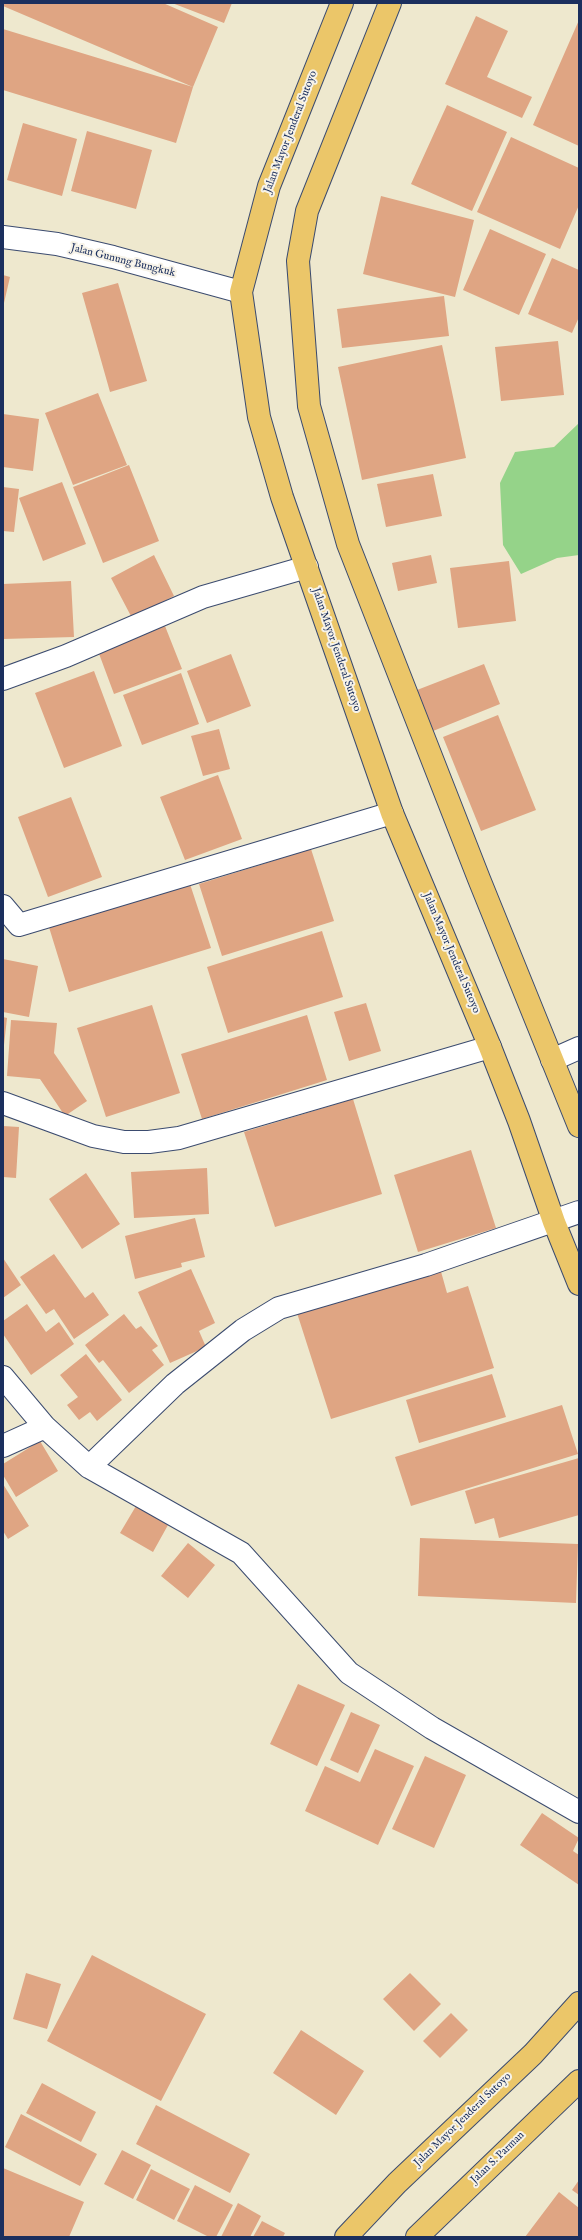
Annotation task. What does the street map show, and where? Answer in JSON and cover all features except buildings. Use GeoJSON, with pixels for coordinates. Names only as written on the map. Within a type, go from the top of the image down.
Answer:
{"type":"FeatureCollection","features":[{"type":"Feature","properties":{"kind":"main road","name":"Jalan Mayor Jenderal Sutoyo"},"geometry":{"type":"LineString","coordinates":[[342,3],[269,186],[241,292],[259,417],[282,498],[392,813],[490,1047],[519,1121],[554,1222],[579,1284]]}},
{"type":"Feature","properties":{"kind":"main road"},"geometry":{"type":"LineString","coordinates":[[390,3],[307,211],[298,261],[308,406],[348,544],[579,1126]]}},
{"type":"Feature","properties":{"kind":"main road","name":"Jalan Mayor Jenderal Sutoyo"},"geometry":{"type":"LineString","coordinates":[[346,2237],[397,2183],[532,2054],[579,2003]]}},
{"type":"Feature","properties":{"kind":"main road","name":"Jalan S. Parman"},"geometry":{"type":"LineString","coordinates":[[417,2237],[579,2081]]}},
{"type":"Feature","properties":{"kind":"street","name":"Jalan Gunung Bungkuk"},"geometry":{"type":"LineString","coordinates":[[3,237],[57,244],[113,257],[241,292]]}},
{"type":"Feature","properties":{"kind":"street"},"geometry":{"type":"LineString","coordinates":[[3,679],[66,656],[203,597],[307,567]]}},
{"type":"Feature","properties":{"kind":"street"},"geometry":{"type":"LineString","coordinates":[[3,906],[11,924],[392,813]]}},
{"type":"Feature","properties":{"kind":"street"},"geometry":{"type":"LineString","coordinates":[[3,1103],[93,1136],[124,1142],[149,1142],[179,1138],[490,1047]]}},
{"type":"Feature","properties":{"kind":"street"},"geometry":{"type":"LineString","coordinates":[[552,1060],[579,1048]]}},
{"type":"Feature","properties":{"kind":"street"},"geometry":{"type":"LineString","coordinates":[[89,1467],[175,1384],[243,1330],[279,1308],[426,1265],[554,1222],[579,1212]]}},
{"type":"Feature","properties":{"kind":"street"},"geometry":{"type":"LineString","coordinates":[[3,1377],[45,1427],[89,1467],[241,1553],[348,1673],[432,1728],[579,1812]]}},
{"type":"Feature","properties":{"kind":"street"},"geometry":{"type":"LineString","coordinates":[[3,1446],[45,1427]]}},
{"type":"Feature","properties":{"kind":"green space"},"geometry":{"type":"Polygon","coordinates":[[[579,423],[579,555],[557,558],[521,574],[503,545],[500,483],[515,452],[554,447],[579,423]]]}}]}
